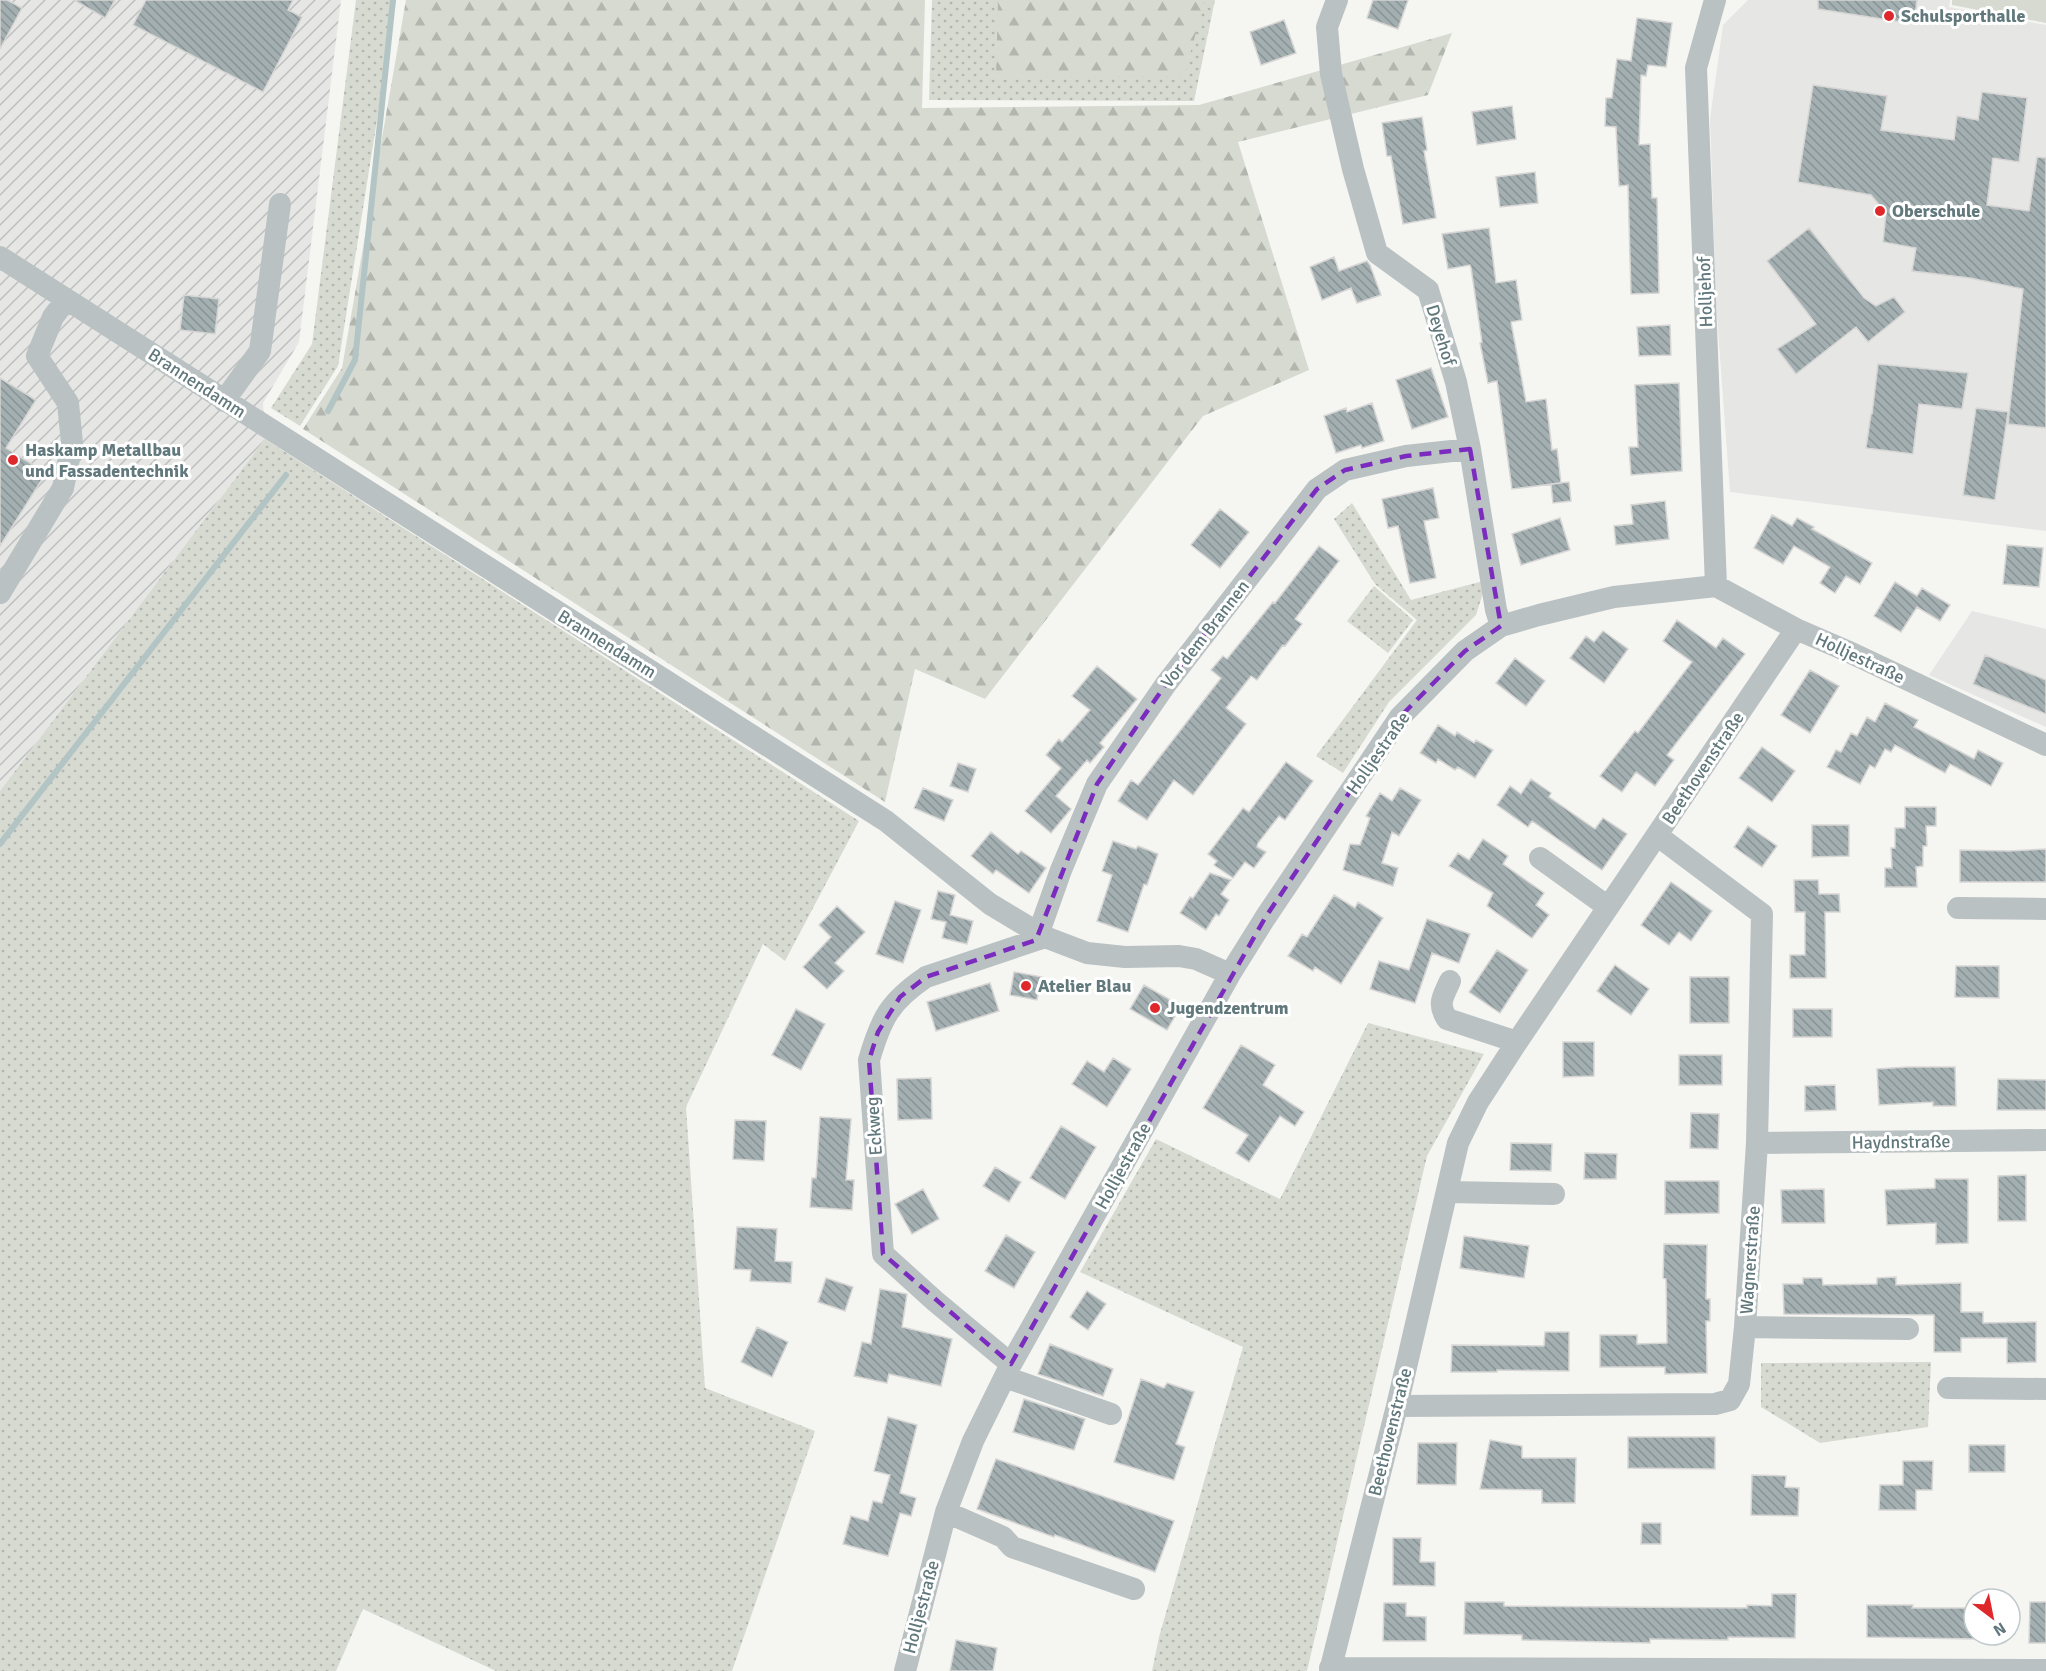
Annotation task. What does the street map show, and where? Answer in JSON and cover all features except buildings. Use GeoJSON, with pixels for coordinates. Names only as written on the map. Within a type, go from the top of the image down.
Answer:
{"type":"FeatureCollection","features":[{"type":"Feature","properties":{"kind":"street","name":"Deyehof"},"geometry":{"type":"LineString","coordinates":[[1337,0],[1327,27],[1331,74],[1353,169],[1377,253],[1428,290],[1456,382],[1470,449],[1496,610],[1501,627]]}},
{"type":"Feature","properties":{"kind":"street","name":"Holljehof"},"geometry":{"type":"LineString","coordinates":[[1715,0],[1696,68],[1716,586]]}},
{"type":"Feature","properties":{"kind":"street"},"geometry":{"type":"LineString","coordinates":[[224,400],[260,351],[280,204]]}},
{"type":"Feature","properties":{"kind":"street","name":"Brannendamm"},"geometry":{"type":"LineString","coordinates":[[0,257],[886,821],[990,904],[1042,935],[1087,953],[1125,957],[1179,956],[1196,959],[1230,974]]}},
{"type":"Feature","properties":{"kind":"street"},"geometry":{"type":"LineString","coordinates":[[0,593],[63,488],[72,443],[68,403],[37,356],[53,318],[66,300]]}},
{"type":"Feature","properties":{"kind":"street","name":"Vor dem Brannen"},"geometry":{"type":"LineString","coordinates":[[1042,935],[1061,870],[1096,784],[1166,684],[1317,489],[1345,470],[1406,456],[1470,449]]}},
{"type":"Feature","properties":{"kind":"street","name":"Holljestraße"},"geometry":{"type":"LineString","coordinates":[[904,1671],[946,1512],[973,1441],[1008,1370],[1230,974],[1265,918],[1400,717],[1465,651],[1501,627],[1539,615],[1614,597],[1716,586],[1796,628],[2046,745]]}},
{"type":"Feature","properties":{"kind":"street","name":"Beethovenstraße"},"geometry":{"type":"LineString","coordinates":[[1330,1669],[1397,1406],[1458,1143],[1478,1102],[1517,1042],[1658,836],[1796,628]]}},
{"type":"Feature","properties":{"kind":"street","name":"Wagnerstraße"},"geometry":{"type":"LineString","coordinates":[[1397,1406],[1715,1404],[1730,1400],[1739,1384],[1757,1143],[1762,914],[1658,836]]}},
{"type":"Feature","properties":{"kind":"street"},"geometry":{"type":"LineString","coordinates":[[1540,858],[1608,907]]}},
{"type":"Feature","properties":{"kind":"street"},"geometry":{"type":"LineString","coordinates":[[1958,908],[2046,909]]}},
{"type":"Feature","properties":{"kind":"street","name":"Eckweg"},"geometry":{"type":"LineString","coordinates":[[1008,1370],[883,1254],[869,1060],[878,1032],[889,1010],[909,988],[926,977],[1042,935]]}},
{"type":"Feature","properties":{"kind":"street"},"geometry":{"type":"LineString","coordinates":[[1450,981],[1441,1003],[1442,1011],[1447,1019],[1517,1042]]}},
{"type":"Feature","properties":{"kind":"street","name":"Haydnstraße"},"geometry":{"type":"LineString","coordinates":[[1757,1143],[2046,1140]]}},
{"type":"Feature","properties":{"kind":"street"},"geometry":{"type":"LineString","coordinates":[[1448,1192],[1554,1194]]}},
{"type":"Feature","properties":{"kind":"street"},"geometry":{"type":"LineString","coordinates":[[1745,1327],[1908,1329]]}},
{"type":"Feature","properties":{"kind":"street"},"geometry":{"type":"LineString","coordinates":[[1008,1370],[1111,1414]]}},
{"type":"Feature","properties":{"kind":"street"},"geometry":{"type":"LineString","coordinates":[[1948,1388],[2046,1389]]}},
{"type":"Feature","properties":{"kind":"street"},"geometry":{"type":"LineString","coordinates":[[946,1512],[1003,1537],[1012,1547],[1134,1589]]}},
{"type":"Feature","properties":{"kind":"street"},"geometry":{"type":"LineString","coordinates":[[1330,1669],[2046,1670]]}},
{"type":"Feature","properties":{"kind":"highlighted area"},"geometry":{"type":"Polygon","coordinates":[[[1470,449],[1501,626],[1465,651],[1400,717],[1265,918],[1011,1364],[883,1254],[869,1060],[878,1032],[900,997],[926,977],[1036,940],[1097,784],[1166,684],[1317,489],[1345,470],[1406,456],[1470,449]]]}},
{"type":"Feature","properties":{"kind":"shaded area"},"geometry":{"type":"Polygon","coordinates":[[[0,0],[341,0],[299,342],[263,403],[265,439],[0,791],[0,0]]]}},
{"type":"Feature","properties":{"kind":"shaded area","name":"Oberschule"},"geometry":{"type":"Polygon","coordinates":[[[1748,0],[1950,0],[1949,7],[2046,25],[2046,531],[1730,492],[1716,303],[1710,119],[1723,25],[1748,0]]]}},
{"type":"Feature","properties":{"kind":"shaded area"},"geometry":{"type":"Polygon","coordinates":[[[1972,611],[2046,629],[2046,727],[1929,675],[1972,611]]]}},
{"type":"Feature","properties":{"kind":"green space"},"geometry":{"type":"Polygon","coordinates":[[[356,0],[396,0],[338,366],[300,426],[271,408],[312,344],[356,0]]]}},
{"type":"Feature","properties":{"kind":"green space"},"geometry":{"type":"Polygon","coordinates":[[[406,0],[925,0],[922,108],[1199,105],[1452,33],[1428,95],[1238,142],[1309,370],[1203,416],[985,699],[915,669],[885,802],[303,429],[342,368],[406,0]]]}},
{"type":"Feature","properties":{"kind":"green space"},"geometry":{"type":"Polygon","coordinates":[[[932,0],[1215,0],[1194,101],[929,100],[932,0]]]}},
{"type":"Feature","properties":{"kind":"green space"},"geometry":{"type":"Polygon","coordinates":[[[998,0],[1205,0],[1184,76],[996,77],[998,0]]]}},
{"type":"Feature","properties":{"kind":"green space"},"geometry":{"type":"Polygon","coordinates":[[[1952,0],[2046,0],[2046,23],[1952,5],[1952,0]]]}},
{"type":"Feature","properties":{"kind":"green space"},"geometry":{"type":"Polygon","coordinates":[[[265,439],[859,821],[785,961],[763,944],[686,1107],[705,1388],[815,1431],[732,1671],[496,1671],[363,1609],[336,1671],[0,1671],[0,791],[265,439]]]}},
{"type":"Feature","properties":{"kind":"green space"},"geometry":{"type":"Polygon","coordinates":[[[1352,503],[1411,600],[1487,580],[1476,615],[1389,702],[1343,773],[1316,756],[1417,620],[1375,584],[1334,519],[1352,503]]]}},
{"type":"Feature","properties":{"kind":"green space"},"geometry":{"type":"Polygon","coordinates":[[[1374,586],[1413,620],[1388,653],[1347,621],[1374,586]]]}},
{"type":"Feature","properties":{"kind":"green space"},"geometry":{"type":"Polygon","coordinates":[[[1368,1023],[1484,1054],[1427,1156],[1307,1671],[1152,1671],[1159,1637],[1243,1347],[1080,1272],[1156,1139],[1280,1199],[1368,1023]]]}},
{"type":"Feature","properties":{"kind":"green space"},"geometry":{"type":"Polygon","coordinates":[[[1931,1362],[1928,1427],[1820,1443],[1761,1407],[1761,1363],[1931,1362]]]}},
{"type":"Feature","properties":{"kind":"waterway"},"geometry":{"type":"LineString","coordinates":[[328,411],[355,360],[393,0]]}},
{"type":"Feature","properties":{"kind":"waterway"},"geometry":{"type":"LineString","coordinates":[[0,844],[286,475]]}},
{"type":"Feature","properties":{"kind":"place","name":"Schulsporthalle"},"geometry":{"type":"Point","coordinates":[1889,16]}},
{"type":"Feature","properties":{"kind":"place","name":"Oberschule"},"geometry":{"type":"Point","coordinates":[1880,211]}},
{"type":"Feature","properties":{"kind":"place","name":"Haskamp Metallbau und Fassadentechnik"},"geometry":{"type":"Point","coordinates":[13,460]}},
{"type":"Feature","properties":{"kind":"place","name":"Atelier Blau"},"geometry":{"type":"Point","coordinates":[1026,986]}},
{"type":"Feature","properties":{"kind":"place","name":"Jugendzentrum"},"geometry":{"type":"Point","coordinates":[1155,1008]}}]}
